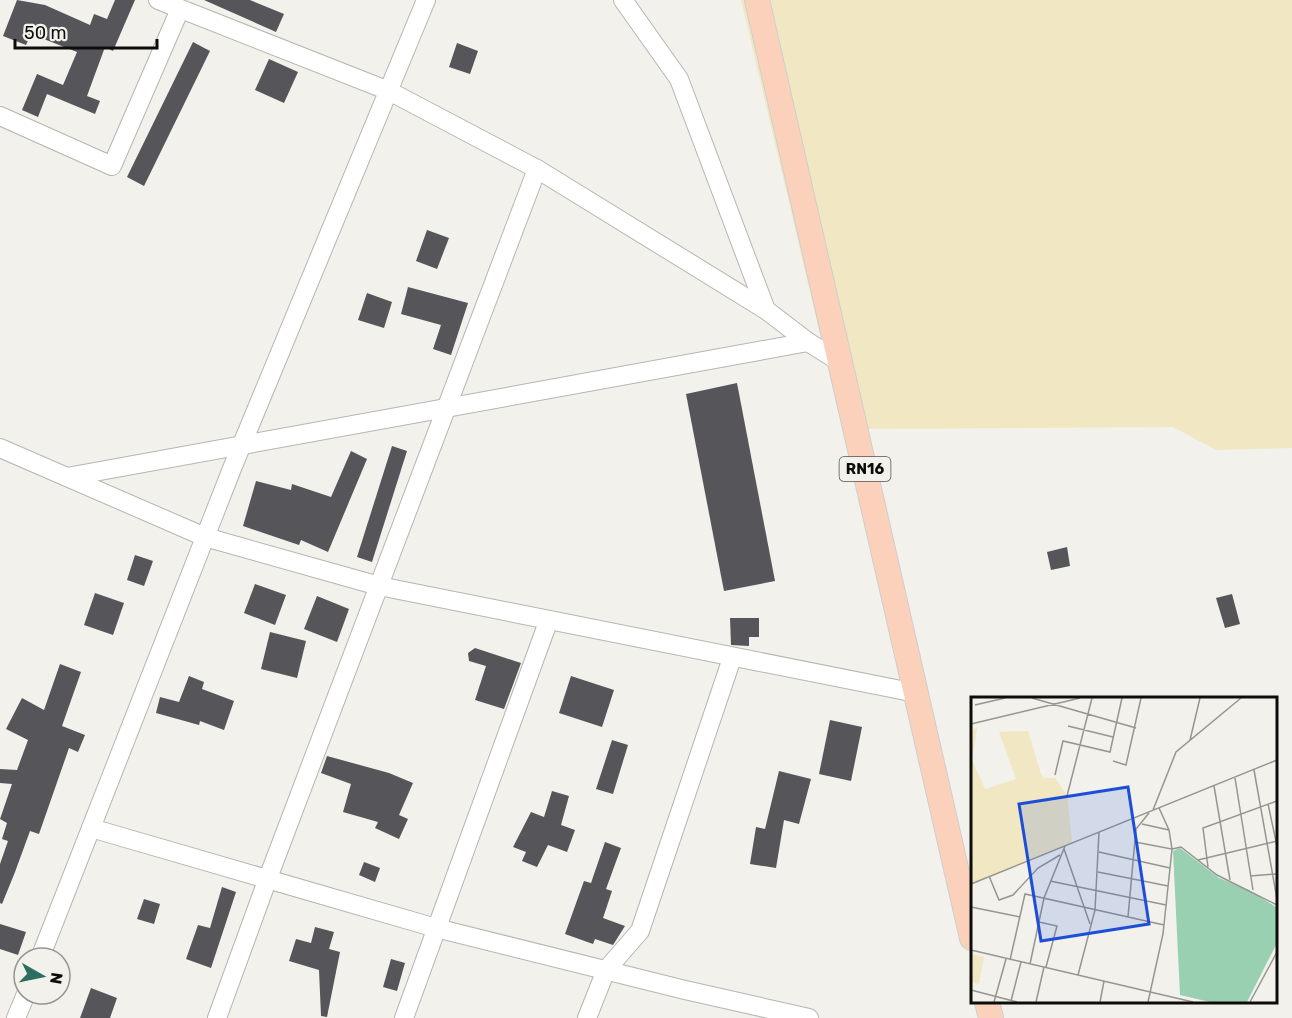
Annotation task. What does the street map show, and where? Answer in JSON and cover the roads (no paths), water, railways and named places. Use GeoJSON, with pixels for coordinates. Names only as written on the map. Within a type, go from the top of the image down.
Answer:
{"type":"FeatureCollection","features":[{"type":"Feature","properties":{"kind":"main road","name":"RN16"},"geometry":{"type":"LineString","coordinates":[[757,0],[971,934]]}},
{"type":"Feature","properties":{"kind":"main road"},"geometry":{"type":"LineString","coordinates":[[987,1003],[991,1018]]}},
{"type":"Feature","properties":{"kind":"street"},"geometry":{"type":"LineString","coordinates":[[158,0],[389,91],[537,169],[766,310],[808,342],[840,362]]}},
{"type":"Feature","properties":{"kind":"street"},"geometry":{"type":"LineString","coordinates":[[45,946],[241,446],[426,0]]}},
{"type":"Feature","properties":{"kind":"street"},"geometry":{"type":"LineString","coordinates":[[623,0],[679,79],[766,310]]}},
{"type":"Feature","properties":{"kind":"street"},"geometry":{"type":"LineString","coordinates":[[0,116],[112,166],[180,9]]}},
{"type":"Feature","properties":{"kind":"street"},"geometry":{"type":"LineString","coordinates":[[217,1018],[537,169]]}},
{"type":"Feature","properties":{"kind":"street"},"geometry":{"type":"LineString","coordinates":[[68,477],[808,342]]}},
{"type":"Feature","properties":{"kind":"street"},"geometry":{"type":"LineString","coordinates":[[0,448],[205,537],[379,586],[548,622],[916,693]]}},
{"type":"Feature","properties":{"kind":"street"},"geometry":{"type":"LineString","coordinates":[[404,1018],[548,622]]}},
{"type":"Feature","properties":{"kind":"street"},"geometry":{"type":"LineString","coordinates":[[587,1018],[606,970],[639,931],[732,658]]}},
{"type":"Feature","properties":{"kind":"street"},"geometry":{"type":"LineString","coordinates":[[91,828],[436,928],[772,1014],[809,1018]]}}]}
